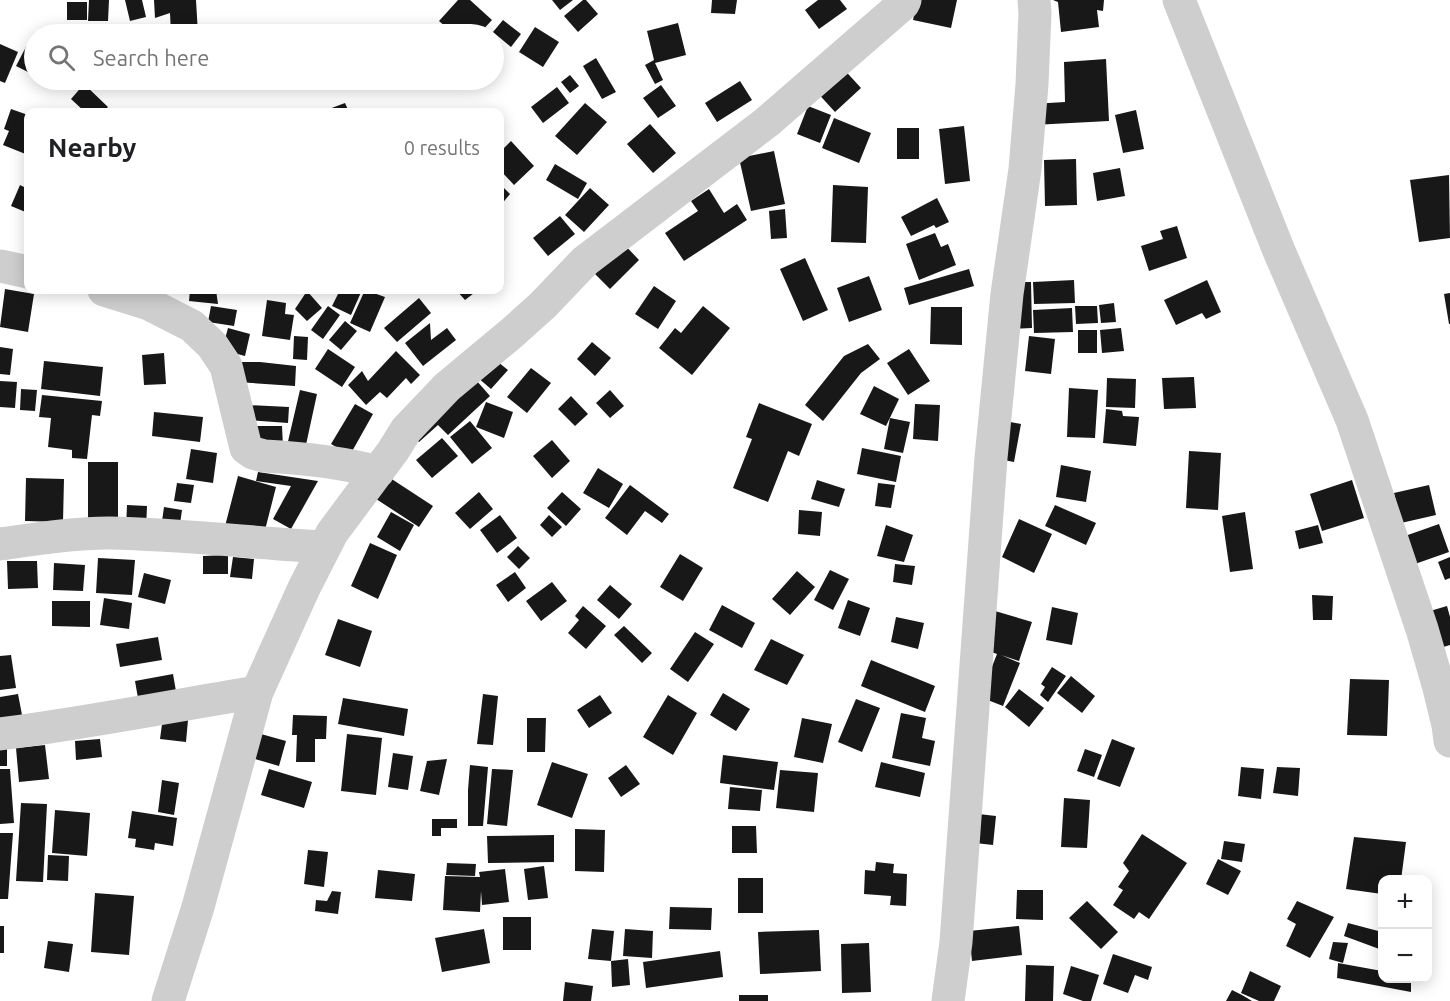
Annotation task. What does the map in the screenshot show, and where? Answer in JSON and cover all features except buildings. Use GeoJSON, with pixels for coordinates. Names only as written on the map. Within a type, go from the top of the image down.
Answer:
{"type":"FeatureCollection","features":[{"type":"Feature","properties":{"kind":"street"},"geometry":{"type":"LineString","coordinates":[[168,1001],[198,907],[257,692],[324,548],[353,503],[414,421],[447,387],[543,305],[585,261],[767,122],[905,0]]}},
{"type":"Feature","properties":{"kind":"street"},"geometry":{"type":"LineString","coordinates":[[948,1001],[956,942],[991,458],[1007,294],[1025,169],[1030,116],[1034,0]]}},
{"type":"Feature","properties":{"kind":"street"},"geometry":{"type":"LineString","coordinates":[[1179,0],[1279,251],[1352,420],[1447,704],[1450,741]]}},
{"type":"Feature","properties":{"kind":"street"},"geometry":{"type":"LineString","coordinates":[[0,266],[24,271]]}},
{"type":"Feature","properties":{"kind":"street"},"geometry":{"type":"LineString","coordinates":[[117,294],[149,304],[192,326],[212,345],[226,366],[246,448],[253,453],[354,465],[378,472]]}},
{"type":"Feature","properties":{"kind":"street"},"geometry":{"type":"LineString","coordinates":[[0,544],[66,536],[109,534],[179,536],[324,548]]}},
{"type":"Feature","properties":{"kind":"street"},"geometry":{"type":"LineString","coordinates":[[0,734],[77,724],[257,692]]}}]}
